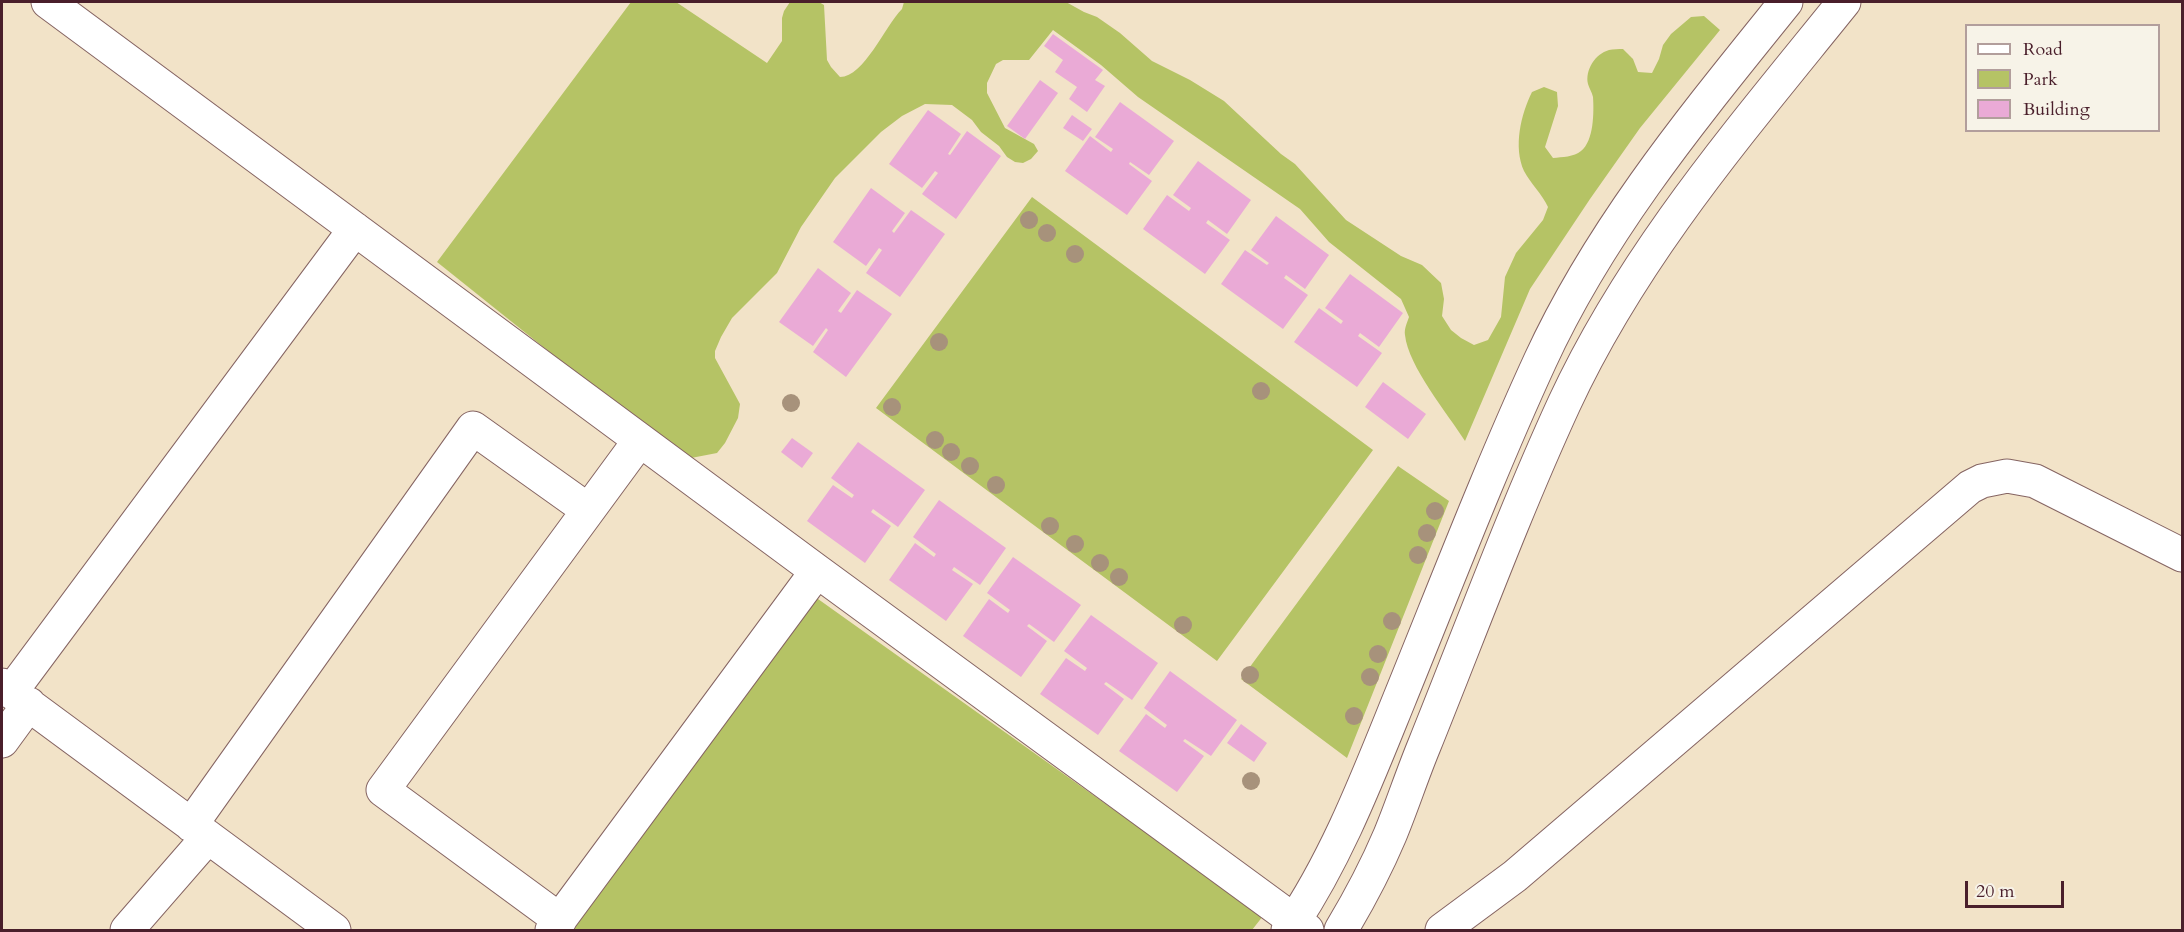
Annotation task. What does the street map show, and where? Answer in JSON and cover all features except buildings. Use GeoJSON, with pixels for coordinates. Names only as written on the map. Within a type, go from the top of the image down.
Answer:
{"type":"FeatureCollection","features":[{"type":"Feature","properties":{"kind":"street"},"geometry":{"type":"LineString","coordinates":[[48,2],[1297,927],[1349,818],[1512,424],[1541,358],[1574,294],[1611,232],[1649,176],[1690,121],[1786,2]]}},
{"type":"Feature","properties":{"kind":"street"},"geometry":{"type":"LineString","coordinates":[[1341,930],[1360,898],[1390,836],[1536,470],[1564,403],[1598,338],[1636,271],[1680,207],[1844,2]]}},
{"type":"Feature","properties":{"kind":"street"},"geometry":{"type":"LineString","coordinates":[[2,741],[14,694],[356,229]]}},
{"type":"Feature","properties":{"kind":"street"},"geometry":{"type":"LineString","coordinates":[[127,930],[199,831],[473,428],[588,510]]}},
{"type":"Feature","properties":{"kind":"street"},"geometry":{"type":"LineString","coordinates":[[640,440],[383,790],[556,925],[817,571]]}},
{"type":"Feature","properties":{"kind":"street"},"geometry":{"type":"LineString","coordinates":[[1442,930],[1515,876],[1970,487],[1982,481],[2007,476],[2021,477],[2182,555]]}},
{"type":"Feature","properties":{"kind":"street"},"geometry":{"type":"LineString","coordinates":[[14,694],[334,930]]}},
{"type":"Feature","properties":{"kind":"green space"},"geometry":{"type":"Polygon","coordinates":[[[631,2],[676,2],[767,63],[782,41],[782,18],[790,2],[819,2],[824,5],[827,60],[840,77],[849,75],[866,60],[902,9],[904,2],[1066,2],[1097,17],[1120,33],[1152,61],[1190,80],[1224,101],[1281,154],[1295,164],[1346,220],[1401,256],[1422,265],[1441,283],[1444,299],[1442,316],[1451,330],[1474,345],[1488,340],[1501,317],[1505,277],[1516,253],[1543,220],[1548,207],[1524,171],[1519,152],[1522,120],[1532,92],[1544,87],[1557,92],[1558,106],[1545,147],[1553,158],[1575,154],[1585,146],[1591,133],[1593,95],[1587,79],[1592,63],[1599,55],[1609,50],[1623,49],[1633,59],[1638,72],[1652,73],[1663,45],[1671,34],[1691,17],[1704,16],[1720,30],[1640,128],[1530,289],[1465,441],[1413,361],[1405,335],[1409,317],[1401,299],[1329,242],[1300,209],[1138,97],[1101,65],[1053,30],[1029,60],[1003,60],[996,64],[987,83],[987,93],[1005,128],[1034,144],[1038,151],[1031,159],[1023,163],[1015,162],[1007,157],[972,120],[952,105],[925,104],[902,116],[881,132],[835,178],[801,227],[777,273],[732,318],[721,337],[715,351],[715,358],[740,404],[738,418],[717,453],[691,458],[612,402],[437,262],[631,2]]]}},
{"type":"Feature","properties":{"kind":"green space"},"geometry":{"type":"Polygon","coordinates":[[[1032,197],[1373,450],[1217,661],[876,408],[1032,197]]]}},
{"type":"Feature","properties":{"kind":"green space"},"geometry":{"type":"Polygon","coordinates":[[[1398,466],[1449,501],[1347,758],[1241,679],[1398,466]]]}},
{"type":"Feature","properties":{"kind":"green space"},"geometry":{"type":"Polygon","coordinates":[[[811,594],[1263,916],[1252,930],[567,930],[811,594]]]}}]}
